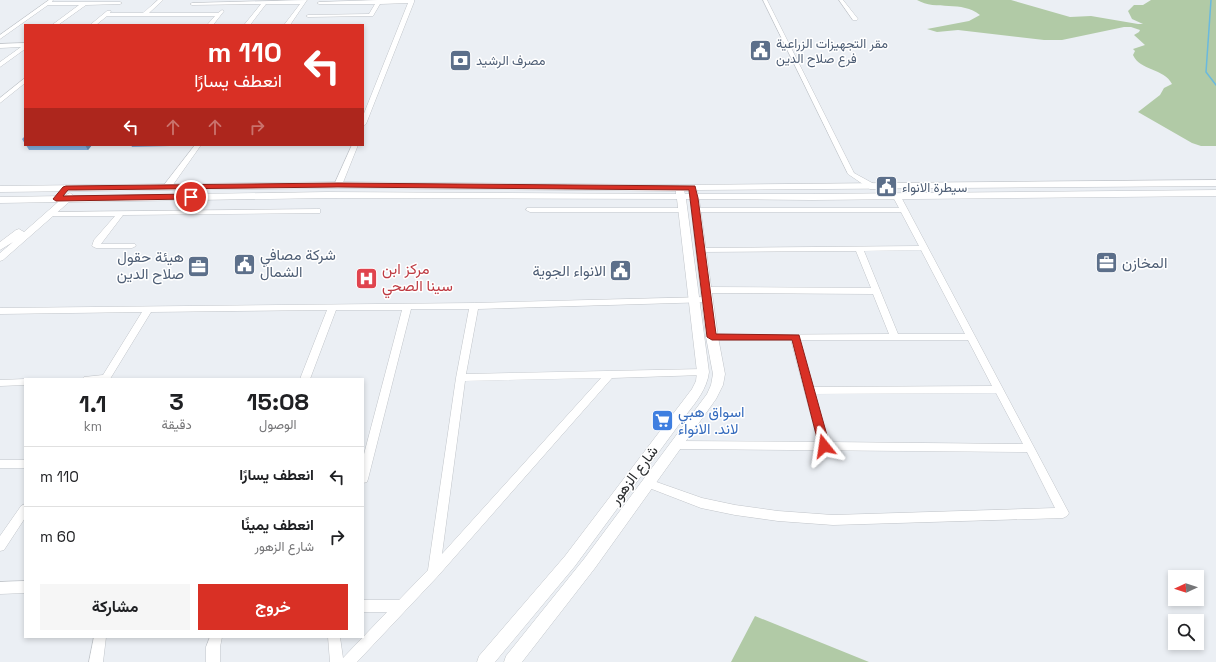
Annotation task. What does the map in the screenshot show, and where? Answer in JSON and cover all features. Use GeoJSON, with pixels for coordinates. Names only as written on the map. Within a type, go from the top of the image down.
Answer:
{"type":"FeatureCollection","features":[{"type":"Feature","properties":{"kind":"main road"},"geometry":{"type":"LineString","coordinates":[[0,189],[338,185],[689,196],[873,186],[1216,183]]}},
{"type":"Feature","properties":{"kind":"main road"},"geometry":{"type":"LineString","coordinates":[[974,186],[983,196]]}},
{"type":"Feature","properties":{"kind":"main road"},"geometry":{"type":"LineString","coordinates":[[0,247],[56,199],[66,188]]}},
{"type":"Feature","properties":{"kind":"main road"},"geometry":{"type":"LineString","coordinates":[[0,258],[51,214],[76,188]]}},
{"type":"Feature","properties":{"kind":"main road"},"geometry":{"type":"LineString","coordinates":[[0,200],[327,195],[897,197],[1216,193]]}},
{"type":"Feature","properties":{"kind":"main road","name":"شارع الزهور"},"geometry":{"type":"LineString","coordinates":[[512,662],[536,634],[648,483],[712,396],[717,385],[719,374],[712,337],[683,210],[689,196]]}},
{"type":"Feature","properties":{"kind":"main road","name":"شارع الزهور"},"geometry":{"type":"LineString","coordinates":[[485,662],[570,561],[682,412],[697,391],[702,381],[704,372],[701,250],[689,196]]}},
{"type":"Feature","properties":{"kind":"street"},"geometry":{"type":"LineString","coordinates":[[0,37],[53,0]]}},
{"type":"Feature","properties":{"kind":"street"},"geometry":{"type":"LineString","coordinates":[[144,15],[161,0]]}},
{"type":"Feature","properties":{"kind":"street"},"geometry":{"type":"LineString","coordinates":[[765,0],[851,174],[873,186]]}},
{"type":"Feature","properties":{"kind":"street"},"geometry":{"type":"LineString","coordinates":[[841,0],[855,19]]}},
{"type":"Feature","properties":{"kind":"street"},"geometry":{"type":"LineString","coordinates":[[181,14],[194,2],[229,3],[305,1]]}},
{"type":"Feature","properties":{"kind":"street"},"geometry":{"type":"LineString","coordinates":[[288,24],[305,1]]}},
{"type":"Feature","properties":{"kind":"street"},"geometry":{"type":"LineString","coordinates":[[308,16],[371,15],[380,1]]}},
{"type":"Feature","properties":{"kind":"street"},"geometry":{"type":"LineString","coordinates":[[318,3],[412,1],[364,121]]}},
{"type":"Feature","properties":{"kind":"street"},"geometry":{"type":"LineString","coordinates":[[47,4],[122,2]]}},
{"type":"Feature","properties":{"kind":"street"},"geometry":{"type":"LineString","coordinates":[[94,24],[122,2]]}},
{"type":"Feature","properties":{"kind":"street"},"geometry":{"type":"LineString","coordinates":[[248,24],[265,2]]}},
{"type":"Feature","properties":{"kind":"street"},"geometry":{"type":"LineString","coordinates":[[211,24],[229,3]]}},
{"type":"Feature","properties":{"kind":"street"},"geometry":{"type":"LineString","coordinates":[[56,24],[84,4]]}},
{"type":"Feature","properties":{"kind":"street"},"geometry":{"type":"LineString","coordinates":[[106,15],[219,14]]}},
{"type":"Feature","properties":{"kind":"street"},"geometry":{"type":"LineString","coordinates":[[0,46],[24,46]]}},
{"type":"Feature","properties":{"kind":"street"},"geometry":{"type":"LineString","coordinates":[[0,65],[24,47]]}},
{"type":"Feature","properties":{"kind":"street"},"geometry":{"type":"LineString","coordinates":[[0,101],[24,81]]}},
{"type":"Feature","properties":{"kind":"street"},"geometry":{"type":"LineString","coordinates":[[167,187],[197,146]]}},
{"type":"Feature","properties":{"kind":"street"},"geometry":{"type":"LineString","coordinates":[[338,185],[354,146]]}},
{"type":"Feature","properties":{"kind":"street"},"geometry":{"type":"LineString","coordinates":[[840,187],[848,181],[851,174]]}},
{"type":"Feature","properties":{"kind":"street"},"geometry":{"type":"LineString","coordinates":[[689,196],[904,210]]}},
{"type":"Feature","properties":{"kind":"street"},"geometry":{"type":"LineString","coordinates":[[648,483],[701,503],[735,510],[786,517],[833,520],[1063,513],[897,197]]}},
{"type":"Feature","properties":{"kind":"street"},"geometry":{"type":"LineString","coordinates":[[530,210],[683,210]]}},
{"type":"Feature","properties":{"kind":"street"},"geometry":{"type":"LineString","coordinates":[[51,214],[317,211]]}},
{"type":"Feature","properties":{"kind":"street"},"geometry":{"type":"LineString","coordinates":[[121,213],[97,242],[96,246],[132,246]]}},
{"type":"Feature","properties":{"kind":"street"},"geometry":{"type":"LineString","coordinates":[[701,250],[860,250],[923,248]]}},
{"type":"Feature","properties":{"kind":"street"},"geometry":{"type":"LineString","coordinates":[[860,250],[895,337]]}},
{"type":"Feature","properties":{"kind":"street"},"geometry":{"type":"LineString","coordinates":[[0,311],[147,311],[474,306],[877,291]]}},
{"type":"Feature","properties":{"kind":"street"},"geometry":{"type":"LineString","coordinates":[[434,572],[474,306]]}},
{"type":"Feature","properties":{"kind":"street"},"geometry":{"type":"LineString","coordinates":[[365,460],[407,307]]}},
{"type":"Feature","properties":{"kind":"street"},"geometry":{"type":"LineString","coordinates":[[305,378],[332,308]]}},
{"type":"Feature","properties":{"kind":"street"},"geometry":{"type":"LineString","coordinates":[[107,378],[147,311]]}},
{"type":"Feature","properties":{"kind":"street"},"geometry":{"type":"LineString","coordinates":[[712,337],[970,337]]}},
{"type":"Feature","properties":{"kind":"street"},"geometry":{"type":"LineString","coordinates":[[795,337],[824,446]]}},
{"type":"Feature","properties":{"kind":"street"},"geometry":{"type":"LineString","coordinates":[[462,378],[704,372]]}},
{"type":"Feature","properties":{"kind":"street"},"geometry":{"type":"LineString","coordinates":[[348,662],[434,572],[610,374]]}},
{"type":"Feature","properties":{"kind":"street"},"geometry":{"type":"LineString","coordinates":[[0,383],[24,382]]}},
{"type":"Feature","properties":{"kind":"street"},"geometry":{"type":"LineString","coordinates":[[810,391],[998,389]]}},
{"type":"Feature","properties":{"kind":"street"},"geometry":{"type":"LineString","coordinates":[[676,444],[1030,448]]}},
{"type":"Feature","properties":{"kind":"street"},"geometry":{"type":"LineString","coordinates":[[0,464],[24,464]]}},
{"type":"Feature","properties":{"kind":"street"},"geometry":{"type":"LineString","coordinates":[[0,546],[24,510]]}},
{"type":"Feature","properties":{"kind":"street"},"geometry":{"type":"LineString","coordinates":[[0,588],[24,587]]}},
{"type":"Feature","properties":{"kind":"street"},"geometry":{"type":"LineString","coordinates":[[364,606],[402,606]]}},
{"type":"Feature","properties":{"kind":"street"},"geometry":{"type":"LineString","coordinates":[[96,662],[100,638]]}},
{"type":"Feature","properties":{"kind":"street"},"geometry":{"type":"LineString","coordinates":[[213,662],[213,647],[216,638]]}},
{"type":"Feature","properties":{"kind":"street"},"geometry":{"type":"LineString","coordinates":[[334,638],[337,662]]}},
{"type":"Feature","properties":{"kind":"green space"},"geometry":{"type":"Polygon","coordinates":[[[917,0],[1011,0],[1070,17],[1091,16],[1143,24],[1132,19],[1128,11],[1134,5],[1143,5],[1151,0],[1216,0],[1216,146],[1201,146],[1192,143],[1138,112],[1160,95],[1164,88],[1172,84],[1164,75],[1141,64],[1133,55],[1135,51],[1133,49],[1145,45],[1134,35],[1140,30],[1131,27],[1124,27],[1062,40],[1044,40],[958,30],[937,32],[927,29],[969,21],[980,15],[973,10],[965,8],[932,5],[917,0]]]}},
{"type":"Feature","properties":{"kind":"green space"},"geometry":{"type":"Polygon","coordinates":[[[755,616],[869,662],[731,662],[755,616]]]}},
{"type":"Feature","properties":{"kind":"waterway"},"geometry":{"type":"LineString","coordinates":[[1211,0],[1206,72],[1216,85]]}},
{"type":"Feature","properties":{"kind":"place","name":"مقر التجهيزات الزراعية فرع صلاح الدين"},"geometry":{"type":"Point","coordinates":[761,50]}},
{"type":"Feature","properties":{"kind":"place","name":"مصرف الرشيد"},"geometry":{"type":"Point","coordinates":[460,60]}},
{"type":"Feature","properties":{"kind":"place","name":"سيطرة الانواء"},"geometry":{"type":"Point","coordinates":[887,187]}},
{"type":"Feature","properties":{"kind":"place","name":"المخازن"},"geometry":{"type":"Point","coordinates":[1107,263]}},
{"type":"Feature","properties":{"kind":"place","name":"شركة مصافي الشمال"},"geometry":{"type":"Point","coordinates":[244,264]}},
{"type":"Feature","properties":{"kind":"place","name":"هيئة حقول صلاح الدين"},"geometry":{"type":"Point","coordinates":[199,266]}},
{"type":"Feature","properties":{"kind":"place","name":"الانواء الجوية"},"geometry":{"type":"Point","coordinates":[621,271]}},
{"type":"Feature","properties":{"kind":"place","name":"مركز ابن سينا الصحي"},"geometry":{"type":"Point","coordinates":[367,278]}},
{"type":"Feature","properties":{"kind":"place","name":"اسواق هبي لاند. الانواء"},"geometry":{"type":"Point","coordinates":[662,421]}},
{"type":"Feature","properties":{"kind":"route"},"geometry":{"type":"LineString","coordinates":[[191,197],[56,199],[66,188],[481,185],[692,188],[695,198],[712,337],[795,337],[802,357],[824,446]]}}]}
